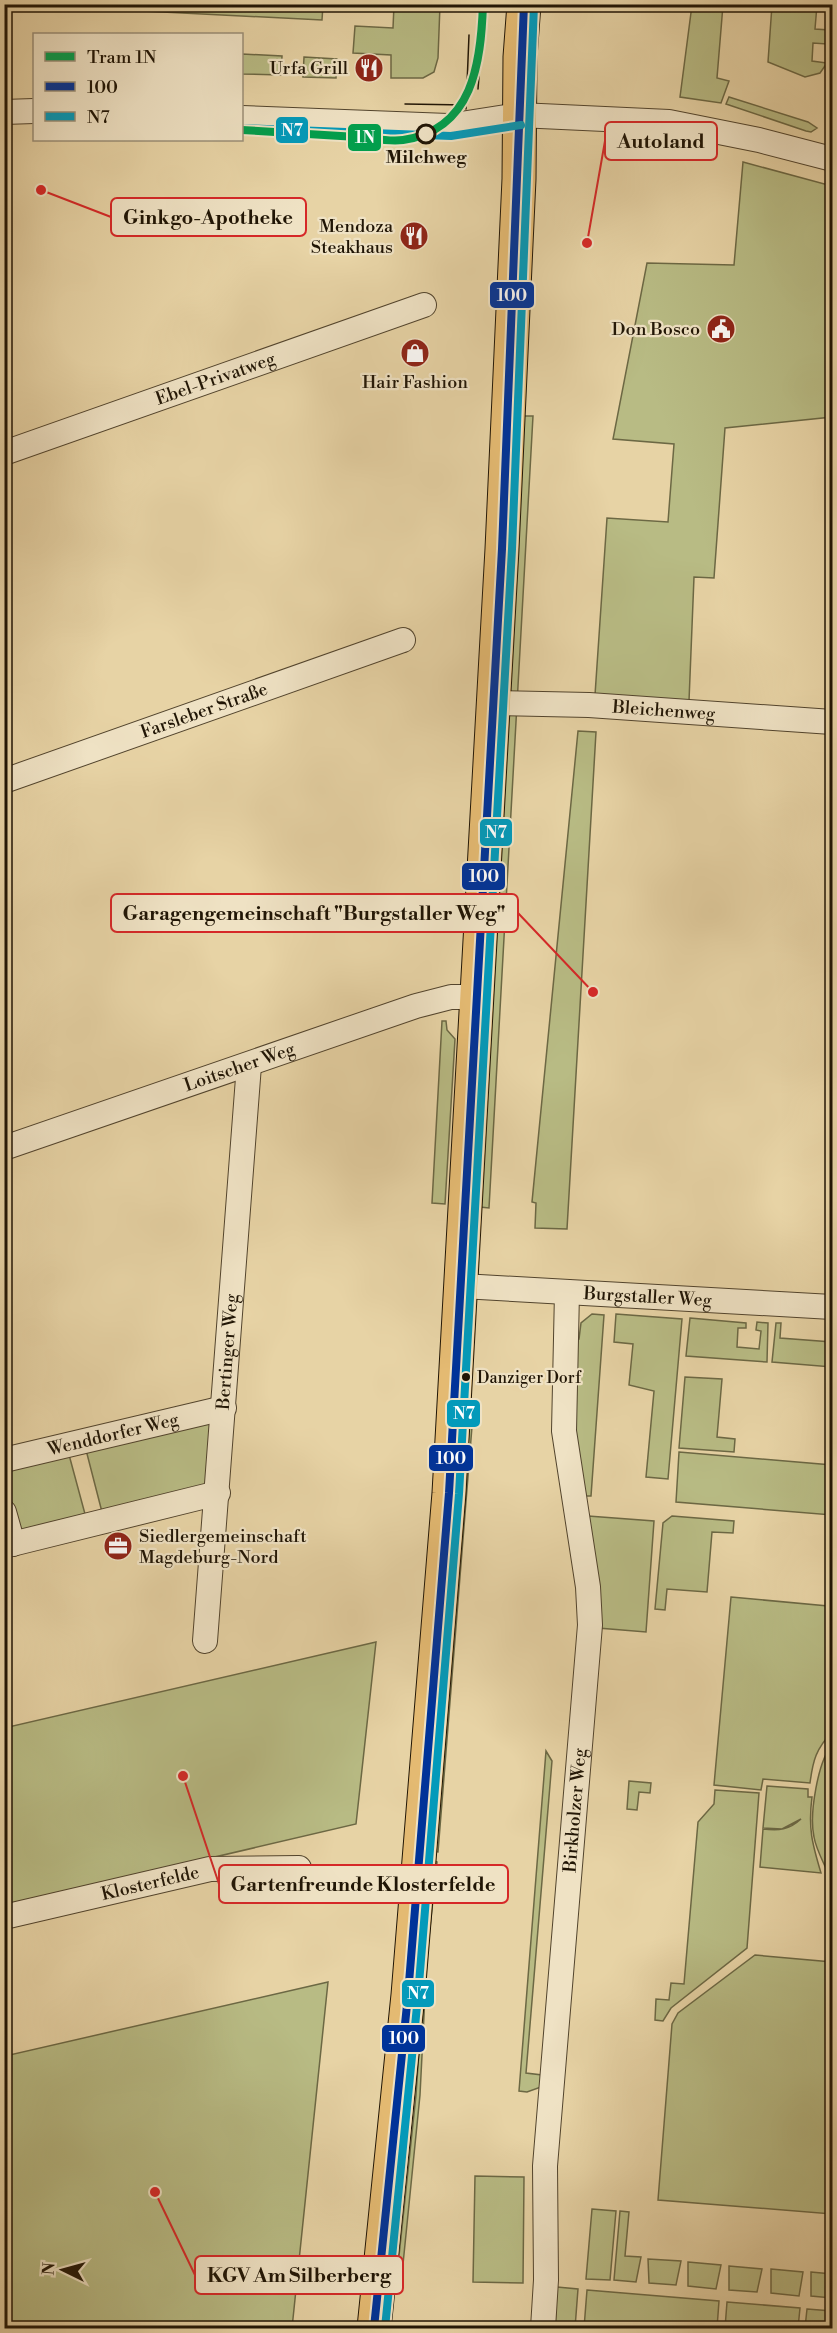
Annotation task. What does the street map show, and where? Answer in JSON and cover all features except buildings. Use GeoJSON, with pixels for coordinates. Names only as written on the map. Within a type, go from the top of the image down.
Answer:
{"type":"FeatureCollection","features":[{"type":"Feature","properties":{"kind":"main road"},"geometry":{"type":"LineString","coordinates":[[374,2328],[408,1995],[440,1614],[462,1286],[494,703],[519,179],[519,115],[524,4]]}},
{"type":"Feature","properties":{"kind":"street"},"geometry":{"type":"LineString","coordinates":[[4,112],[33,111]]}},
{"type":"Feature","properties":{"kind":"street"},"geometry":{"type":"LineString","coordinates":[[243,118],[450,126],[519,115],[669,122],[759,140],[832,159]]}},
{"type":"Feature","properties":{"kind":"street","name":"Ebel-Privatweg"},"geometry":{"type":"LineString","coordinates":[[4,453],[424,304]]}},
{"type":"Feature","properties":{"kind":"street","name":"Farsleber Straße"},"geometry":{"type":"LineString","coordinates":[[4,781],[404,640]]}},
{"type":"Feature","properties":{"kind":"street","name":"Bleichenweg"},"geometry":{"type":"LineString","coordinates":[[494,703],[589,705],[832,722]]}},
{"type":"Feature","properties":{"kind":"street","name":"Loitscher Weg"},"geometry":{"type":"LineString","coordinates":[[4,1148],[416,1006],[451,997],[477,998]]}},
{"type":"Feature","properties":{"kind":"street","name":"Bertinger Weg"},"geometry":{"type":"LineString","coordinates":[[205,1641],[249,1065]]}},
{"type":"Feature","properties":{"kind":"street","name":"Burgstaller Weg"},"geometry":{"type":"LineString","coordinates":[[462,1286],[832,1307]]}},
{"type":"Feature","properties":{"kind":"street","name":"Birkholzer Weg"},"geometry":{"type":"LineString","coordinates":[[543,2328],[546,2280],[544,2166],[590,1625],[588,1587],[564,1431],[567,1292]]}},
{"type":"Feature","properties":{"kind":"street","name":"Wenddorfer Weg"},"geometry":{"type":"LineString","coordinates":[[4,1460],[224,1408]]}},
{"type":"Feature","properties":{"kind":"street"},"geometry":{"type":"LineString","coordinates":[[4,1512],[9,1545],[218,1493]]}},
{"type":"Feature","properties":{"kind":"street","name":"Klosterfelde"},"geometry":{"type":"LineString","coordinates":[[4,1917],[210,1869],[299,1868]]}},
{"type":"Feature","properties":{"kind":"green space"},"geometry":{"type":"Polygon","coordinates":[[[5,4],[323,4],[323,5],[322,20],[5,4]]]}},
{"type":"Feature","properties":{"kind":"green space"},"geometry":{"type":"Polygon","coordinates":[[[394,5],[440,5],[438,58],[434,72],[423,78],[391,78],[391,55],[353,53],[355,26],[393,28],[394,5]]]}},
{"type":"Feature","properties":{"kind":"green space"},"geometry":{"type":"Polygon","coordinates":[[[692,5],[723,5],[717,78],[729,81],[721,103],[680,97],[692,5]]]}},
{"type":"Feature","properties":{"kind":"green space"},"geometry":{"type":"Polygon","coordinates":[[[772,5],[817,5],[815,29],[829,30],[827,44],[813,43],[812,61],[827,63],[820,73],[805,77],[768,62],[772,5]]]}},
{"type":"Feature","properties":{"kind":"green space"},"geometry":{"type":"Polygon","coordinates":[[[243,54],[282,56],[281,75],[243,74],[243,54]]]}},
{"type":"Feature","properties":{"kind":"green space"},"geometry":{"type":"Polygon","coordinates":[[[304,57],[337,59],[336,78],[303,77],[304,57]]]}},
{"type":"Feature","properties":{"kind":"green space"},"geometry":{"type":"Polygon","coordinates":[[[729,97],[808,122],[817,128],[811,132],[806,131],[726,104],[729,97]]]}},
{"type":"Feature","properties":{"kind":"green space"},"geometry":{"type":"Polygon","coordinates":[[[743,162],[832,186],[832,417],[725,428],[714,578],[694,577],[689,701],[595,695],[607,518],[668,522],[674,444],[613,439],[647,263],[734,265],[743,162]]]}},
{"type":"Feature","properties":{"kind":"green space"},"geometry":{"type":"Polygon","coordinates":[[[523,416],[533,416],[489,1208],[480,1207],[523,416]]]}},
{"type":"Feature","properties":{"kind":"green space"},"geometry":{"type":"Polygon","coordinates":[[[578,731],[596,732],[567,1229],[535,1228],[536,1203],[532,1202],[578,731]]]}},
{"type":"Feature","properties":{"kind":"green space"},"geometry":{"type":"Polygon","coordinates":[[[442,1021],[446,1021],[447,1030],[455,1039],[445,1204],[432,1203],[442,1021]]]}},
{"type":"Feature","properties":{"kind":"green space"},"geometry":{"type":"Polygon","coordinates":[[[592,1314],[604,1315],[591,1496],[586,1496],[576,1459],[573,1340],[579,1339],[581,1323],[592,1314]]]}},
{"type":"Feature","properties":{"kind":"green space"},"geometry":{"type":"Polygon","coordinates":[[[616,1314],[682,1319],[668,1479],[646,1477],[654,1391],[629,1385],[633,1344],[614,1342],[616,1314]]]}},
{"type":"Feature","properties":{"kind":"green space"},"geometry":{"type":"Polygon","coordinates":[[[690,1318],[746,1323],[746,1328],[738,1328],[737,1347],[759,1349],[761,1331],[756,1330],[757,1322],[768,1323],[767,1362],[686,1356],[690,1318]]]}},
{"type":"Feature","properties":{"kind":"green space"},"geometry":{"type":"Polygon","coordinates":[[[776,1323],[781,1323],[780,1338],[832,1342],[832,1367],[772,1362],[776,1323]]]}},
{"type":"Feature","properties":{"kind":"green space"},"geometry":{"type":"Polygon","coordinates":[[[685,1377],[722,1379],[717,1437],[735,1439],[734,1452],[679,1448],[685,1377]]]}},
{"type":"Feature","properties":{"kind":"green space"},"geometry":{"type":"Polygon","coordinates":[[[214,1413],[209,1485],[102,1512],[85,1446],[214,1413]]]}},
{"type":"Feature","properties":{"kind":"green space"},"geometry":{"type":"Polygon","coordinates":[[[468,1414],[473,1414],[438,1852],[432,1851],[468,1414]]]}},
{"type":"Feature","properties":{"kind":"green space"},"geometry":{"type":"Polygon","coordinates":[[[68,1451],[85,1514],[17,1532],[5,1484],[4,1468],[68,1451]]]}},
{"type":"Feature","properties":{"kind":"green space"},"geometry":{"type":"Polygon","coordinates":[[[679,1452],[832,1465],[832,1515],[676,1502],[679,1452]]]}},
{"type":"Feature","properties":{"kind":"green space"},"geometry":{"type":"Polygon","coordinates":[[[588,1516],[654,1521],[646,1632],[598,1628],[588,1516]]]}},
{"type":"Feature","properties":{"kind":"green space"},"geometry":{"type":"Polygon","coordinates":[[[672,1516],[734,1521],[733,1533],[712,1532],[707,1592],[667,1589],[665,1610],[655,1609],[663,1523],[672,1516]]]}},
{"type":"Feature","properties":{"kind":"green space"},"geometry":{"type":"Polygon","coordinates":[[[731,1597],[828,1606],[832,1615],[832,1732],[816,1755],[810,1783],[763,1779],[761,1790],[714,1785],[731,1597]]]}},
{"type":"Feature","properties":{"kind":"green space"},"geometry":{"type":"Polygon","coordinates":[[[376,1642],[356,1824],[5,1906],[4,1728],[376,1642]]]}},
{"type":"Feature","properties":{"kind":"green space"},"geometry":{"type":"Polygon","coordinates":[[[832,1745],[832,1873],[828,1873],[815,1842],[813,1815],[819,1775],[832,1745]]]}},
{"type":"Feature","properties":{"kind":"green space"},"geometry":{"type":"Polygon","coordinates":[[[546,1751],[552,1761],[526,2073],[542,2075],[541,2087],[527,2092],[519,2091],[546,1751]]]}},
{"type":"Feature","properties":{"kind":"green space"},"geometry":{"type":"Polygon","coordinates":[[[629,1781],[651,1783],[650,1793],[639,1792],[637,1810],[627,1809],[629,1781]]]}},
{"type":"Feature","properties":{"kind":"green space"},"geometry":{"type":"Polygon","coordinates":[[[767,1786],[808,1789],[808,1797],[812,1797],[810,1818],[812,1835],[821,1873],[760,1867],[763,1829],[774,1830],[783,1829],[801,1819],[782,1829],[763,1828],[767,1786]]]}},
{"type":"Feature","properties":{"kind":"green space"},"geometry":{"type":"Polygon","coordinates":[[[715,1790],[759,1793],[747,1948],[671,2008],[663,2021],[655,2020],[656,1999],[669,2000],[671,1983],[684,1984],[698,1822],[714,1804],[715,1790]]]}},
{"type":"Feature","properties":{"kind":"green space"},"geometry":{"type":"Polygon","coordinates":[[[432,1860],[437,1862],[427,1956],[420,2095],[401,2284],[397,2284],[416,2095],[432,1860]]]}},
{"type":"Feature","properties":{"kind":"green space"},"geometry":{"type":"Polygon","coordinates":[[[755,1955],[832,1962],[832,2214],[658,2200],[672,2024],[678,2013],[755,1955]]]}},
{"type":"Feature","properties":{"kind":"green space"},"geometry":{"type":"Polygon","coordinates":[[[328,1982],[292,2328],[5,2328],[5,2056],[328,1982]]]}},
{"type":"Feature","properties":{"kind":"green space"},"geometry":{"type":"Polygon","coordinates":[[[475,2176],[524,2177],[523,2283],[473,2282],[475,2176]]]}},
{"type":"Feature","properties":{"kind":"green space"},"geometry":{"type":"Polygon","coordinates":[[[592,2209],[616,2211],[610,2280],[586,2279],[592,2209]]]}},
{"type":"Feature","properties":{"kind":"green space"},"geometry":{"type":"Polygon","coordinates":[[[620,2211],[629,2212],[625,2256],[641,2257],[636,2282],[614,2280],[620,2211]]]}},
{"type":"Feature","properties":{"kind":"green space"},"geometry":{"type":"Polygon","coordinates":[[[648,2259],[681,2261],[676,2285],[649,2283],[648,2259]]]}},
{"type":"Feature","properties":{"kind":"green space"},"geometry":{"type":"Polygon","coordinates":[[[688,2262],[721,2265],[716,2289],[688,2286],[688,2262]]]}},
{"type":"Feature","properties":{"kind":"green space"},"geometry":{"type":"Polygon","coordinates":[[[729,2266],[762,2269],[757,2292],[729,2290],[729,2266]]]}},
{"type":"Feature","properties":{"kind":"green space"},"geometry":{"type":"Polygon","coordinates":[[[771,2269],[803,2272],[799,2296],[771,2293],[771,2269]]]}},
{"type":"Feature","properties":{"kind":"green space"},"geometry":{"type":"Polygon","coordinates":[[[811,2272],[832,2274],[832,2298],[811,2296],[811,2272]]]}},
{"type":"Feature","properties":{"kind":"green space"},"geometry":{"type":"Polygon","coordinates":[[[557,2287],[578,2289],[575,2328],[555,2328],[557,2287]]]}},
{"type":"Feature","properties":{"kind":"green space"},"geometry":{"type":"Polygon","coordinates":[[[587,2290],[719,2301],[717,2328],[584,2328],[587,2290]]]}},
{"type":"Feature","properties":{"kind":"green space"},"geometry":{"type":"Polygon","coordinates":[[[727,2302],[800,2308],[798,2328],[725,2328],[727,2302]]]}},
{"type":"Feature","properties":{"kind":"green space"},"geometry":{"type":"Polygon","coordinates":[[[807,2309],[832,2311],[832,2328],[805,2328],[807,2309]]]}},
{"type":"Feature","properties":{"kind":"tram line","name":"1N"},"geometry":{"type":"LineString","coordinates":[[243,130],[392,141],[426,134],[445,123],[459,108],[469,90],[479,49],[483,4]]}},
{"type":"Feature","properties":{"kind":"tram line"},"geometry":{"type":"LineString","coordinates":[[478,89],[483,26]]}},
{"type":"Feature","properties":{"kind":"tram line"},"geometry":{"type":"LineString","coordinates":[[466,109],[469,35]]}},
{"type":"Feature","properties":{"kind":"tram line"},"geometry":{"type":"LineString","coordinates":[[405,104],[466,105]]}},
{"type":"Feature","properties":{"kind":"tram line"},"geometry":{"type":"LineString","coordinates":[[403,140],[446,138]]}},
{"type":"Feature","properties":{"kind":"transit line","name":"100"},"geometry":{"type":"LineString","coordinates":[[374,2328],[408,1995],[449,1493],[502,549],[524,4]]}},
{"type":"Feature","properties":{"kind":"transit line","name":"N7"},"geometry":{"type":"LineString","coordinates":[[385,2328],[418,1996],[459,1494],[512,549],[534,5]]}},
{"type":"Feature","properties":{"kind":"transit line","name":"N7"},"geometry":{"type":"LineString","coordinates":[[243,128],[451,136],[521,125]]}},
{"type":"Feature","properties":{"kind":"place","name":"Urfa Grill"},"geometry":{"type":"Point","coordinates":[369,68]}},
{"type":"Feature","properties":{"kind":"place","name":"Milchweg"},"geometry":{"type":"Point","coordinates":[426,134]}},
{"type":"Feature","properties":{"kind":"place","name":"Ginkgo-Apotheke"},"geometry":{"type":"Point","coordinates":[41,190]}},
{"type":"Feature","properties":{"kind":"place","name":"Mendoza Steakhaus"},"geometry":{"type":"Point","coordinates":[414,236]}},
{"type":"Feature","properties":{"kind":"place","name":"Autoland"},"geometry":{"type":"Point","coordinates":[587,243]}},
{"type":"Feature","properties":{"kind":"place","name":"Don Bosco"},"geometry":{"type":"Point","coordinates":[721,329]}},
{"type":"Feature","properties":{"kind":"place","name":"Hair Fashion"},"geometry":{"type":"Point","coordinates":[415,353]}},
{"type":"Feature","properties":{"kind":"place","name":"Garagengemeinschaft \"Burgstaller Weg\""},"geometry":{"type":"Point","coordinates":[593,992]}},
{"type":"Feature","properties":{"kind":"place","name":"Danziger Dorf"},"geometry":{"type":"Point","coordinates":[466,1377]}},
{"type":"Feature","properties":{"kind":"place","name":"Siedlergemeinschaft Magdeburg-Nord"},"geometry":{"type":"Point","coordinates":[118,1546]}},
{"type":"Feature","properties":{"kind":"place","name":"Gartenfreunde Klosterfelde"},"geometry":{"type":"Point","coordinates":[183,1776]}},
{"type":"Feature","properties":{"kind":"place","name":"KGV Am Silberberg"},"geometry":{"type":"Point","coordinates":[155,2192]}}]}
